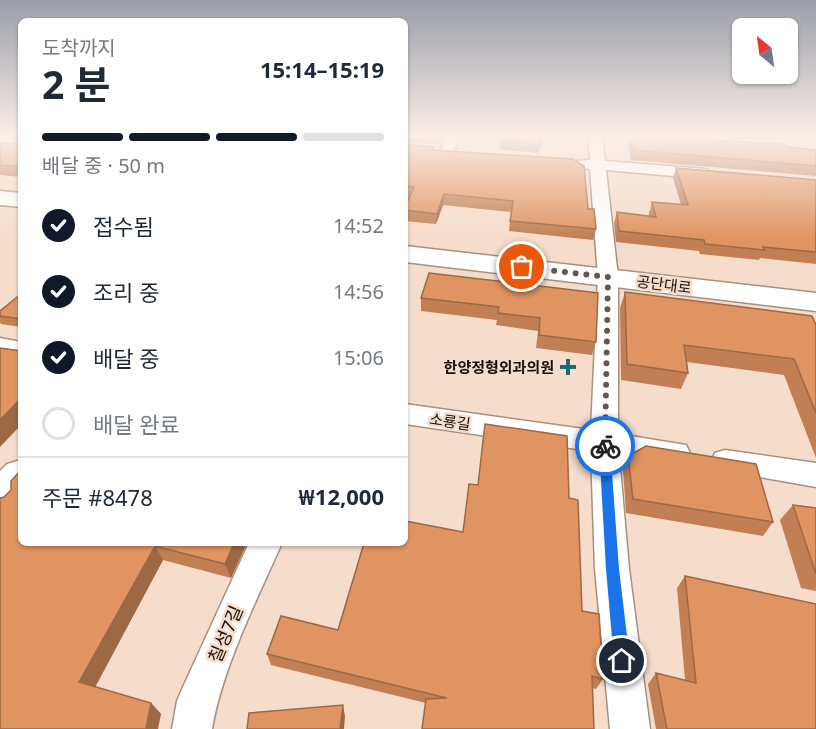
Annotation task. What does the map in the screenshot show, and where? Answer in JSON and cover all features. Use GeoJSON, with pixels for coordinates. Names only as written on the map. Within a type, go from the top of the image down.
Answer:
{"type":"FeatureCollection","features":[{"type":"Feature","properties":{"kind":"street"},"geometry":{"type":"LineString","coordinates":[[598,170],[607,271],[604,442],[612,569],[630,729]]}},
{"type":"Feature","properties":{"kind":"street"},"geometry":{"type":"LineString","coordinates":[[656,170],[724,176]]}},
{"type":"Feature","properties":{"kind":"street"},"geometry":{"type":"LineString","coordinates":[[0,198],[18,200]]}},
{"type":"Feature","properties":{"kind":"street"},"geometry":{"type":"LineString","coordinates":[[0,208],[18,211]]}},
{"type":"Feature","properties":{"kind":"street","name":"공단대로"},"geometry":{"type":"LineString","coordinates":[[408,242],[816,302]]}},
{"type":"Feature","properties":{"kind":"street","name":"공단대로"},"geometry":{"type":"LineString","coordinates":[[408,254],[816,289]]}},
{"type":"Feature","properties":{"kind":"street"},"geometry":{"type":"LineString","coordinates":[[0,346],[18,349]]}},
{"type":"Feature","properties":{"kind":"street","name":"소룡길"},"geometry":{"type":"LineString","coordinates":[[408,414],[816,475]]}},
{"type":"Feature","properties":{"kind":"street"},"geometry":{"type":"LineString","coordinates":[[0,498],[18,479]]}},
{"type":"Feature","properties":{"kind":"street","name":"칠성7길"},"geometry":{"type":"LineString","coordinates":[[192,729],[197,701],[250,574],[264,546]]}},
{"type":"Feature","properties":{"kind":"building"},"geometry":{"type":"Polygon","coordinates":[[[408,170],[584,170],[588,209],[594,209],[596,229],[510,221],[513,201],[444,194],[437,214],[408,210],[408,200],[414,187],[408,186],[408,170]]]}},
{"type":"Feature","properties":{"kind":"building"},"geometry":{"type":"Polygon","coordinates":[[[677,170],[816,180],[816,252],[705,244],[704,240],[619,231],[617,212],[656,217],[652,202],[688,205],[677,170]]]}},
{"type":"Feature","properties":{"kind":"building"},"geometry":{"type":"Polygon","coordinates":[[[429,273],[598,293],[596,342],[539,335],[540,318],[498,313],[499,307],[421,298],[429,273]]]}},
{"type":"Feature","properties":{"kind":"building"},"geometry":{"type":"Polygon","coordinates":[[[625,292],[812,316],[816,325],[816,413],[794,359],[684,345],[688,373],[627,364],[625,292]]]}},
{"type":"Feature","properties":{"kind":"building"},"geometry":{"type":"Polygon","coordinates":[[[18,296],[18,319],[0,316],[0,311],[18,296]]]}},
{"type":"Feature","properties":{"kind":"building"},"geometry":{"type":"Polygon","coordinates":[[[0,348],[18,351],[18,401],[0,420],[0,348]]]}},
{"type":"Feature","properties":{"kind":"building"},"geometry":{"type":"Polygon","coordinates":[[[485,424],[567,436],[569,498],[578,500],[582,611],[599,614],[603,679],[592,676],[594,729],[422,729],[426,699],[447,698],[267,654],[281,616],[338,630],[363,546],[408,546],[408,522],[463,532],[469,484],[478,485],[485,424]]]}},
{"type":"Feature","properties":{"kind":"building"},"geometry":{"type":"Polygon","coordinates":[[[646,446],[756,464],[773,522],[633,499],[628,456],[646,446]]]}},
{"type":"Feature","properties":{"kind":"building"},"geometry":{"type":"Polygon","coordinates":[[[18,473],[18,546],[155,546],[79,682],[151,703],[146,729],[0,729],[0,498],[11,490],[11,481],[18,473]]]}},
{"type":"Feature","properties":{"kind":"building"},"geometry":{"type":"Polygon","coordinates":[[[793,505],[816,508],[816,574],[793,505]]]}},
{"type":"Feature","properties":{"kind":"building"},"geometry":{"type":"Polygon","coordinates":[[[155,546],[233,546],[225,564],[155,546]]]}},
{"type":"Feature","properties":{"kind":"building"},"geometry":{"type":"Polygon","coordinates":[[[685,576],[816,604],[816,729],[667,729],[656,673],[696,683],[685,576]]]}},
{"type":"Feature","properties":{"kind":"building"},"geometry":{"type":"Polygon","coordinates":[[[343,705],[340,729],[247,729],[249,713],[343,705]]]}},
{"type":"Feature","properties":{"kind":"way so far"},"geometry":{"type":"LineString","coordinates":[[522,267],[608,277],[605,446]]}},
{"type":"Feature","properties":{"kind":"place","name":"한양정형외과의원"},"geometry":{"type":"Point","coordinates":[568,367]}},
{"type":"Feature","properties":{"kind":"route"},"geometry":{"type":"LineString","coordinates":[[605,446],[612,569],[622,661]]}}]}
